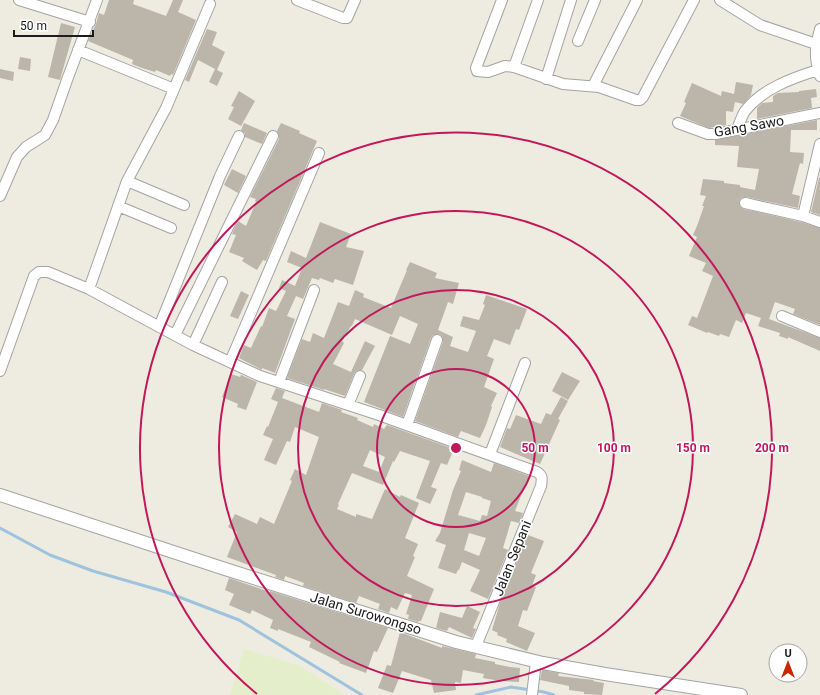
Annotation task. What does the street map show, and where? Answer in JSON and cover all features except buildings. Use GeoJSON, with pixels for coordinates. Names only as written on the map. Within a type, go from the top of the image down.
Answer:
{"type":"FeatureCollection","features":[{"type":"Feature","properties":{"kind":"street"},"geometry":{"type":"LineString","coordinates":[[19,0],[90,22]]}},
{"type":"Feature","properties":{"kind":"street"},"geometry":{"type":"LineString","coordinates":[[0,196],[17,157],[26,146],[45,135],[54,120],[97,0]]}},
{"type":"Feature","properties":{"kind":"street"},"geometry":{"type":"LineString","coordinates":[[298,0],[343,18],[347,18],[355,0]]}},
{"type":"Feature","properties":{"kind":"street"},"geometry":{"type":"LineString","coordinates":[[502,0],[476,69],[477,70],[488,72],[505,66],[514,66],[562,84],[593,86],[636,100],[640,100],[642,97],[694,0]]}},
{"type":"Feature","properties":{"kind":"street"},"geometry":{"type":"LineString","coordinates":[[514,66],[538,0]]}},
{"type":"Feature","properties":{"kind":"street"},"geometry":{"type":"LineString","coordinates":[[546,79],[571,0]]}},
{"type":"Feature","properties":{"kind":"street"},"geometry":{"type":"LineString","coordinates":[[578,41],[595,0]]}},
{"type":"Feature","properties":{"kind":"street"},"geometry":{"type":"LineString","coordinates":[[593,86],[637,0]]}},
{"type":"Feature","properties":{"kind":"street"},"geometry":{"type":"LineString","coordinates":[[720,0],[760,25],[816,44]]}},
{"type":"Feature","properties":{"kind":"street"},"geometry":{"type":"LineString","coordinates":[[89,289],[127,181],[166,108],[210,4]]}},
{"type":"Feature","properties":{"kind":"street"},"geometry":{"type":"LineString","coordinates":[[737,128],[746,110],[764,94],[794,77],[819,73],[815,53],[820,29]]}},
{"type":"Feature","properties":{"kind":"street"},"geometry":{"type":"LineString","coordinates":[[78,50],[174,89]]}},
{"type":"Feature","properties":{"kind":"street","name":"Gang Sawo"},"geometry":{"type":"LineString","coordinates":[[678,123],[708,134],[716,134],[737,128],[820,112]]}},
{"type":"Feature","properties":{"kind":"street"},"geometry":{"type":"LineString","coordinates":[[159,327],[220,176],[239,136]]}},
{"type":"Feature","properties":{"kind":"street"},"geometry":{"type":"LineString","coordinates":[[175,336],[273,136]]}},
{"type":"Feature","properties":{"kind":"street"},"geometry":{"type":"LineString","coordinates":[[803,216],[820,144]]}},
{"type":"Feature","properties":{"kind":"street"},"geometry":{"type":"LineString","coordinates":[[230,362],[319,153]]}},
{"type":"Feature","properties":{"kind":"street"},"geometry":{"type":"LineString","coordinates":[[127,181],[184,205]]}},
{"type":"Feature","properties":{"kind":"street"},"geometry":{"type":"LineString","coordinates":[[744,203],[803,216],[820,222]]}},
{"type":"Feature","properties":{"kind":"street"},"geometry":{"type":"LineString","coordinates":[[118,206],[171,228]]}},
{"type":"Feature","properties":{"kind":"street"},"geometry":{"type":"LineString","coordinates":[[0,371],[34,276],[39,272],[48,272],[89,289],[175,336],[260,376],[490,454],[525,363]]}},
{"type":"Feature","properties":{"kind":"street"},"geometry":{"type":"LineString","coordinates":[[193,345],[222,282]]}},
{"type":"Feature","properties":{"kind":"street"},"geometry":{"type":"LineString","coordinates":[[279,382],[314,290]]}},
{"type":"Feature","properties":{"kind":"street"},"geometry":{"type":"LineString","coordinates":[[782,316],[820,332]]}},
{"type":"Feature","properties":{"kind":"street"},"geometry":{"type":"LineString","coordinates":[[406,425],[437,340]]}},
{"type":"Feature","properties":{"kind":"street"},"geometry":{"type":"LineString","coordinates":[[348,405],[360,376]]}},
{"type":"Feature","properties":{"kind":"street","name":"Jalan Sepani"},"geometry":{"type":"LineString","coordinates":[[476,646],[541,486],[542,479],[541,475],[537,472],[490,454]]}},
{"type":"Feature","properties":{"kind":"street","name":"Jalan Surowongso"},"geometry":{"type":"LineString","coordinates":[[0,496],[456,642],[536,662],[741,695]]}},
{"type":"Feature","properties":{"kind":"street"},"geometry":{"type":"LineString","coordinates":[[532,694],[536,662]]}},
{"type":"Feature","properties":{"kind":"green space"},"geometry":{"type":"Polygon","coordinates":[[[244,649],[298,665],[345,695],[230,695],[244,649]]]}},
{"type":"Feature","properties":{"kind":"waterway"},"geometry":{"type":"LineString","coordinates":[[0,528],[50,555],[93,571],[166,592],[239,620],[362,695]]}},
{"type":"Feature","properties":{"kind":"waterway"},"geometry":{"type":"LineString","coordinates":[[476,695],[511,687],[554,695]]}}]}
